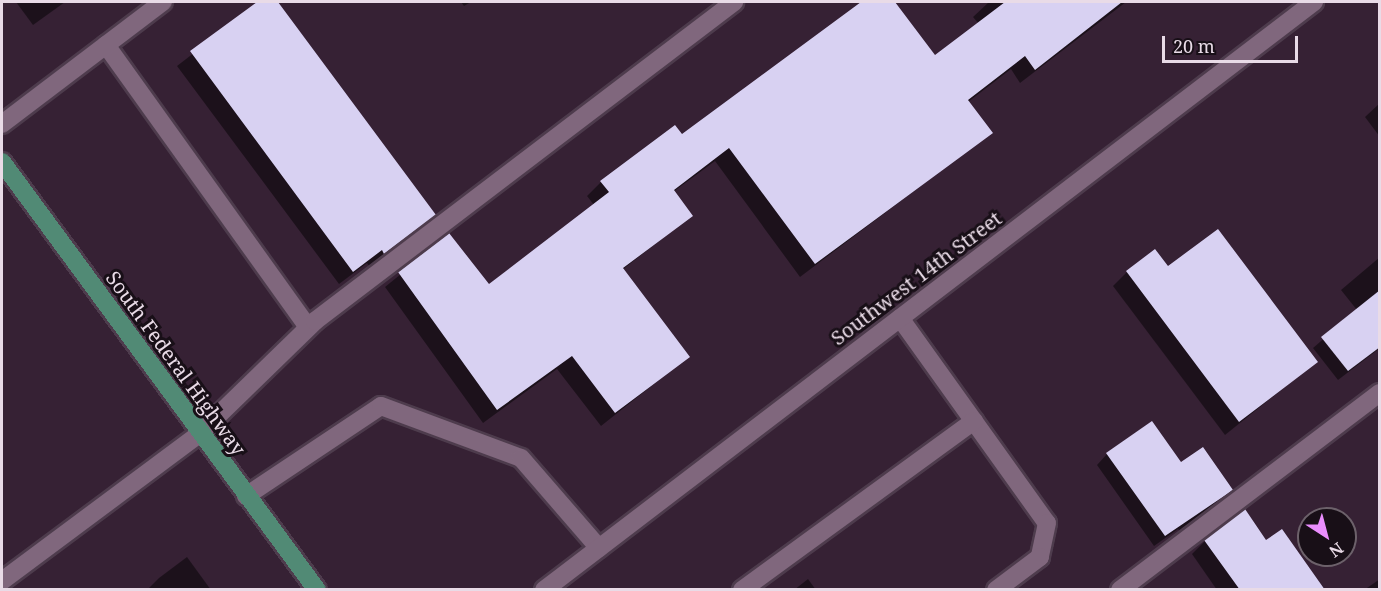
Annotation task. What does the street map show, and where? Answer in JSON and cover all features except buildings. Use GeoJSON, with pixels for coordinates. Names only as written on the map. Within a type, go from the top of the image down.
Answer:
{"type":"FeatureCollection","features":[{"type":"Feature","properties":{"kind":"main road","name":"South Federal Highway"},"geometry":{"type":"LineString","coordinates":[[2,162],[199,434],[317,590]]}},
{"type":"Feature","properties":{"kind":"street"},"geometry":{"type":"LineString","coordinates":[[2,124],[163,2]]}},
{"type":"Feature","properties":{"kind":"street"},"geometry":{"type":"LineString","coordinates":[[2,581],[199,434],[308,327],[734,2]]}},
{"type":"Feature","properties":{"kind":"street","name":"Southwest 14th Street"},"geometry":{"type":"LineString","coordinates":[[544,590],[1314,2]]}},
{"type":"Feature","properties":{"kind":"street"},"geometry":{"type":"LineString","coordinates":[[106,45],[308,327]]}},
{"type":"Feature","properties":{"kind":"street"},"geometry":{"type":"LineString","coordinates":[[900,318],[1047,523],[1040,557],[996,590]]}},
{"type":"Feature","properties":{"kind":"street"},"geometry":{"type":"LineString","coordinates":[[1120,590],[1380,393]]}},
{"type":"Feature","properties":{"kind":"street"},"geometry":{"type":"LineString","coordinates":[[246,496],[381,406],[521,458],[599,548]]}},
{"type":"Feature","properties":{"kind":"street"},"geometry":{"type":"LineString","coordinates":[[742,590],[974,421]]}}]}
